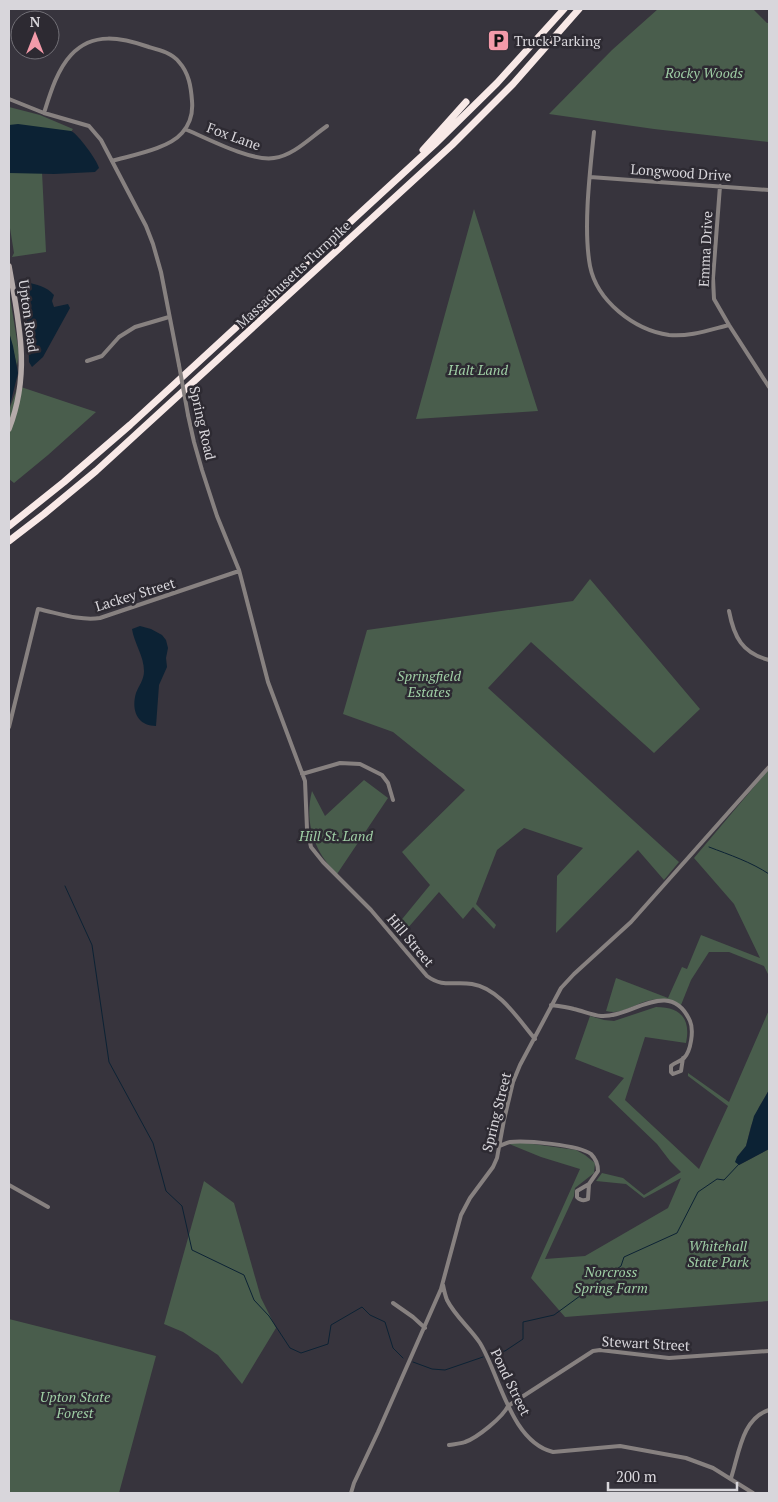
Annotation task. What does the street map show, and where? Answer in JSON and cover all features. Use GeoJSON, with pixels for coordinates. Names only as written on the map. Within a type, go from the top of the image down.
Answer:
{"type":"FeatureCollection","features":[{"type":"Feature","properties":{"kind":"highway","name":"Massachusetts Turnpike"},"geometry":{"type":"LineString","coordinates":[[9,526],[57,488],[122,431],[398,178],[490,90],[564,9]]}},
{"type":"Feature","properties":{"kind":"highway","name":"Massachusetts Turnpike"},"geometry":{"type":"LineString","coordinates":[[9,541],[96,470],[452,145],[513,84],[579,9]]}},
{"type":"Feature","properties":{"kind":"highway"},"geometry":{"type":"LineString","coordinates":[[398,178],[466,102]]}},
{"type":"Feature","properties":{"kind":"main road","name":"Upton Road"},"geometry":{"type":"LineString","coordinates":[[9,266],[18,315],[22,353],[19,392],[9,429]]}},
{"type":"Feature","properties":{"kind":"street"},"geometry":{"type":"LineString","coordinates":[[44,113],[61,69],[72,53],[88,42],[97,39],[116,38],[172,55],[179,61],[188,78],[192,96],[191,116],[185,129],[176,139],[167,144],[112,161]]}},
{"type":"Feature","properties":{"kind":"street","name":"Spring Road"},"geometry":{"type":"LineString","coordinates":[[9,99],[44,113],[89,126],[101,140],[146,226],[159,262],[194,442],[202,470],[239,572],[268,682],[302,774],[306,790],[306,813]]}},
{"type":"Feature","properties":{"kind":"street","name":"Fox Lane"},"geometry":{"type":"LineString","coordinates":[[185,129],[264,159],[283,156],[326,126]]}},
{"type":"Feature","properties":{"kind":"street"},"geometry":{"type":"LineString","coordinates":[[594,132],[588,220],[590,267],[596,284],[611,304],[633,322],[652,331],[670,335],[701,333],[729,325]]}},
{"type":"Feature","properties":{"kind":"street","name":"Longwood Drive"},"geometry":{"type":"LineString","coordinates":[[590,177],[769,190]]}},
{"type":"Feature","properties":{"kind":"street","name":"Emma Drive"},"geometry":{"type":"LineString","coordinates":[[720,186],[714,299],[769,387]]}},
{"type":"Feature","properties":{"kind":"street"},"geometry":{"type":"LineString","coordinates":[[87,361],[102,356],[119,337],[135,327],[170,318]]}},
{"type":"Feature","properties":{"kind":"street","name":"Lackey Street"},"geometry":{"type":"LineString","coordinates":[[9,727],[38,609],[80,618],[100,618],[239,572]]}},
{"type":"Feature","properties":{"kind":"street"},"geometry":{"type":"LineString","coordinates":[[729,611],[734,631],[744,648],[752,654],[769,660]]}},
{"type":"Feature","properties":{"kind":"street"},"geometry":{"type":"LineString","coordinates":[[302,774],[340,763],[360,764],[382,775],[388,784],[393,800]]}},
{"type":"Feature","properties":{"kind":"street","name":"Spring Street"},"geometry":{"type":"LineString","coordinates":[[350,1493],[443,1285],[461,1215],[470,1198],[493,1167],[513,1082],[520,1064],[535,1039],[551,1005],[567,981],[631,922],[769,767]]}},
{"type":"Feature","properties":{"kind":"street","name":"Hill Street"},"geometry":{"type":"LineString","coordinates":[[306,813],[308,838],[316,856],[371,910],[427,976],[434,982],[473,984],[490,992],[512,1011],[535,1039]]}},
{"type":"Feature","properties":{"kind":"street"},"geometry":{"type":"LineString","coordinates":[[551,1005],[600,1016],[619,1014],[654,1001],[665,1000],[678,1006],[691,1023],[690,1042],[684,1058]]}},
{"type":"Feature","properties":{"kind":"street"},"geometry":{"type":"LineString","coordinates":[[499,1146],[512,1142],[558,1145],[574,1147],[589,1152],[595,1159],[598,1167],[597,1175],[589,1184],[578,1191],[577,1197],[579,1200],[586,1200],[588,1198],[589,1184]]}},
{"type":"Feature","properties":{"kind":"street"},"geometry":{"type":"LineString","coordinates":[[9,1185],[48,1207]]}},
{"type":"Feature","properties":{"kind":"street","name":"Pond Street"},"geometry":{"type":"LineString","coordinates":[[443,1285],[450,1306],[480,1344],[508,1406],[529,1438],[543,1450],[562,1452],[610,1446],[629,1446],[696,1460],[731,1478],[753,1493]]}},
{"type":"Feature","properties":{"kind":"street"},"geometry":{"type":"LineString","coordinates":[[393,1303],[425,1328]]}},
{"type":"Feature","properties":{"kind":"street","name":"Stewart Street"},"geometry":{"type":"LineString","coordinates":[[449,1445],[466,1442],[479,1434],[505,1412],[508,1406],[593,1351],[600,1350],[672,1358],[769,1351]]}},
{"type":"Feature","properties":{"kind":"street"},"geometry":{"type":"LineString","coordinates":[[731,1478],[748,1425],[754,1418],[769,1410]]}},
{"type":"Feature","properties":{"kind":"green space","name":"Rocky Woods"},"geometry":{"type":"Polygon","coordinates":[[[658,9],[753,9],[769,23],[769,142],[654,129],[549,114],[612,50],[658,9]]]}},
{"type":"Feature","properties":{"kind":"green space"},"geometry":{"type":"Polygon","coordinates":[[[9,107],[40,115],[73,129],[42,172],[46,252],[12,257],[14,253],[9,222],[9,107]]]}},
{"type":"Feature","properties":{"kind":"green space","name":"Halt Land"},"geometry":{"type":"Polygon","coordinates":[[[474,209],[538,411],[416,419],[474,209]]]}},
{"type":"Feature","properties":{"kind":"green space"},"geometry":{"type":"Polygon","coordinates":[[[9,291],[19,353],[17,366],[9,332],[9,291]]]}},
{"type":"Feature","properties":{"kind":"green space"},"geometry":{"type":"Polygon","coordinates":[[[18,386],[96,412],[14,483],[9,479],[9,410],[18,386]]]}},
{"type":"Feature","properties":{"kind":"green space","name":"Springfield Estates"},"geometry":{"type":"Polygon","coordinates":[[[590,579],[700,709],[654,753],[531,642],[488,688],[679,862],[664,880],[638,850],[556,933],[557,876],[583,848],[524,828],[497,850],[476,904],[496,925],[494,929],[473,907],[463,919],[439,892],[400,937],[394,929],[430,885],[402,852],[465,790],[393,732],[343,714],[367,630],[573,601],[590,579]]]}},
{"type":"Feature","properties":{"kind":"green space"},"geometry":{"type":"Polygon","coordinates":[[[769,769],[769,976],[764,966],[729,952],[709,952],[691,980],[681,1005],[668,1000],[657,999],[615,1012],[606,1011],[616,978],[668,998],[682,967],[687,969],[701,935],[760,958],[734,904],[694,858],[769,769]]]}},
{"type":"Feature","properties":{"kind":"green space","name":"Hill St. Land"},"geometry":{"type":"Polygon","coordinates":[[[364,780],[388,798],[337,874],[322,856],[313,836],[309,814],[312,791],[325,816],[364,780]]]}},
{"type":"Feature","properties":{"kind":"green space"},"geometry":{"type":"Polygon","coordinates":[[[656,1007],[672,1009],[682,1016],[687,1027],[686,1043],[645,1037],[625,1100],[699,1169],[728,1106],[688,1076],[688,1073],[729,1102],[769,1010],[769,1090],[751,1126],[746,1146],[737,1157],[739,1165],[769,1149],[769,1301],[565,1317],[531,1278],[580,1169],[541,1157],[507,1143],[512,1141],[576,1150],[595,1163],[594,1173],[575,1188],[574,1196],[545,1259],[585,1256],[668,1208],[681,1178],[644,1198],[626,1184],[596,1181],[602,1173],[623,1178],[644,1195],[681,1172],[657,1144],[608,1097],[624,1078],[575,1059],[590,1016],[614,1021],[656,1007]]]}},
{"type":"Feature","properties":{"kind":"green space"},"geometry":{"type":"Polygon","coordinates":[[[204,1181],[234,1203],[261,1298],[276,1328],[242,1384],[218,1355],[183,1332],[164,1324],[204,1181]]]}},
{"type":"Feature","properties":{"kind":"green space","name":"Upton State Forest"},"geometry":{"type":"Polygon","coordinates":[[[9,1319],[156,1356],[119,1493],[9,1493],[9,1319]]]}},
{"type":"Feature","properties":{"kind":"water"},"geometry":{"type":"Polygon","coordinates":[[[18,124],[71,131],[87,148],[99,168],[95,172],[54,174],[9,173],[9,125],[18,124]]]}},
{"type":"Feature","properties":{"kind":"water"},"geometry":{"type":"Polygon","coordinates":[[[26,282],[41,286],[51,292],[54,295],[52,301],[54,307],[68,304],[70,308],[43,357],[32,367],[29,362],[28,324],[20,288],[26,282]]]}},
{"type":"Feature","properties":{"kind":"water"},"geometry":{"type":"Polygon","coordinates":[[[9,332],[18,373],[9,409],[9,332]]]}},
{"type":"Feature","properties":{"kind":"water"},"geometry":{"type":"Polygon","coordinates":[[[140,626],[162,635],[166,640],[168,648],[167,667],[159,685],[156,726],[149,725],[140,720],[134,705],[144,671],[132,629],[140,626]]]}},
{"type":"Feature","properties":{"kind":"water"},"geometry":{"type":"Polygon","coordinates":[[[769,1090],[769,1149],[739,1165],[735,1162],[737,1157],[746,1146],[754,1116],[769,1090]]]}},
{"type":"Feature","properties":{"kind":"waterway"},"geometry":{"type":"LineString","coordinates":[[28,9],[37,9]]}},
{"type":"Feature","properties":{"kind":"waterway"},"geometry":{"type":"LineString","coordinates":[[709,847],[748,862],[769,874]]}},
{"type":"Feature","properties":{"kind":"waterway"},"geometry":{"type":"LineString","coordinates":[[65,886],[92,945],[109,1062],[153,1143],[166,1191],[182,1206],[192,1250],[244,1275],[254,1300],[269,1316],[290,1348],[301,1353],[328,1344],[331,1325],[362,1307],[370,1315],[385,1322],[393,1348],[403,1358]]}},
{"type":"Feature","properties":{"kind":"waterway"},"geometry":{"type":"LineString","coordinates":[[492,1353],[505,1351],[523,1339],[523,1322],[554,1315],[621,1266],[624,1257],[677,1233],[698,1192],[717,1179],[724,1180],[740,1163]]}},
{"type":"Feature","properties":{"kind":"waterway"},"geometry":{"type":"LineString","coordinates":[[413,1362],[432,1369],[445,1370],[483,1357]]}},
{"type":"Feature","properties":{"kind":"place","name":"Truck Parking"},"geometry":{"type":"Point","coordinates":[498,40]}},
{"type":"Feature","properties":{"kind":"park label","name":"Whitehall State Park"},"geometry":{"type":"Point","coordinates":[718,1254]}},
{"type":"Feature","properties":{"kind":"park label","name":"Norcross Spring Farm"},"geometry":{"type":"Point","coordinates":[611,1279]}}]}
